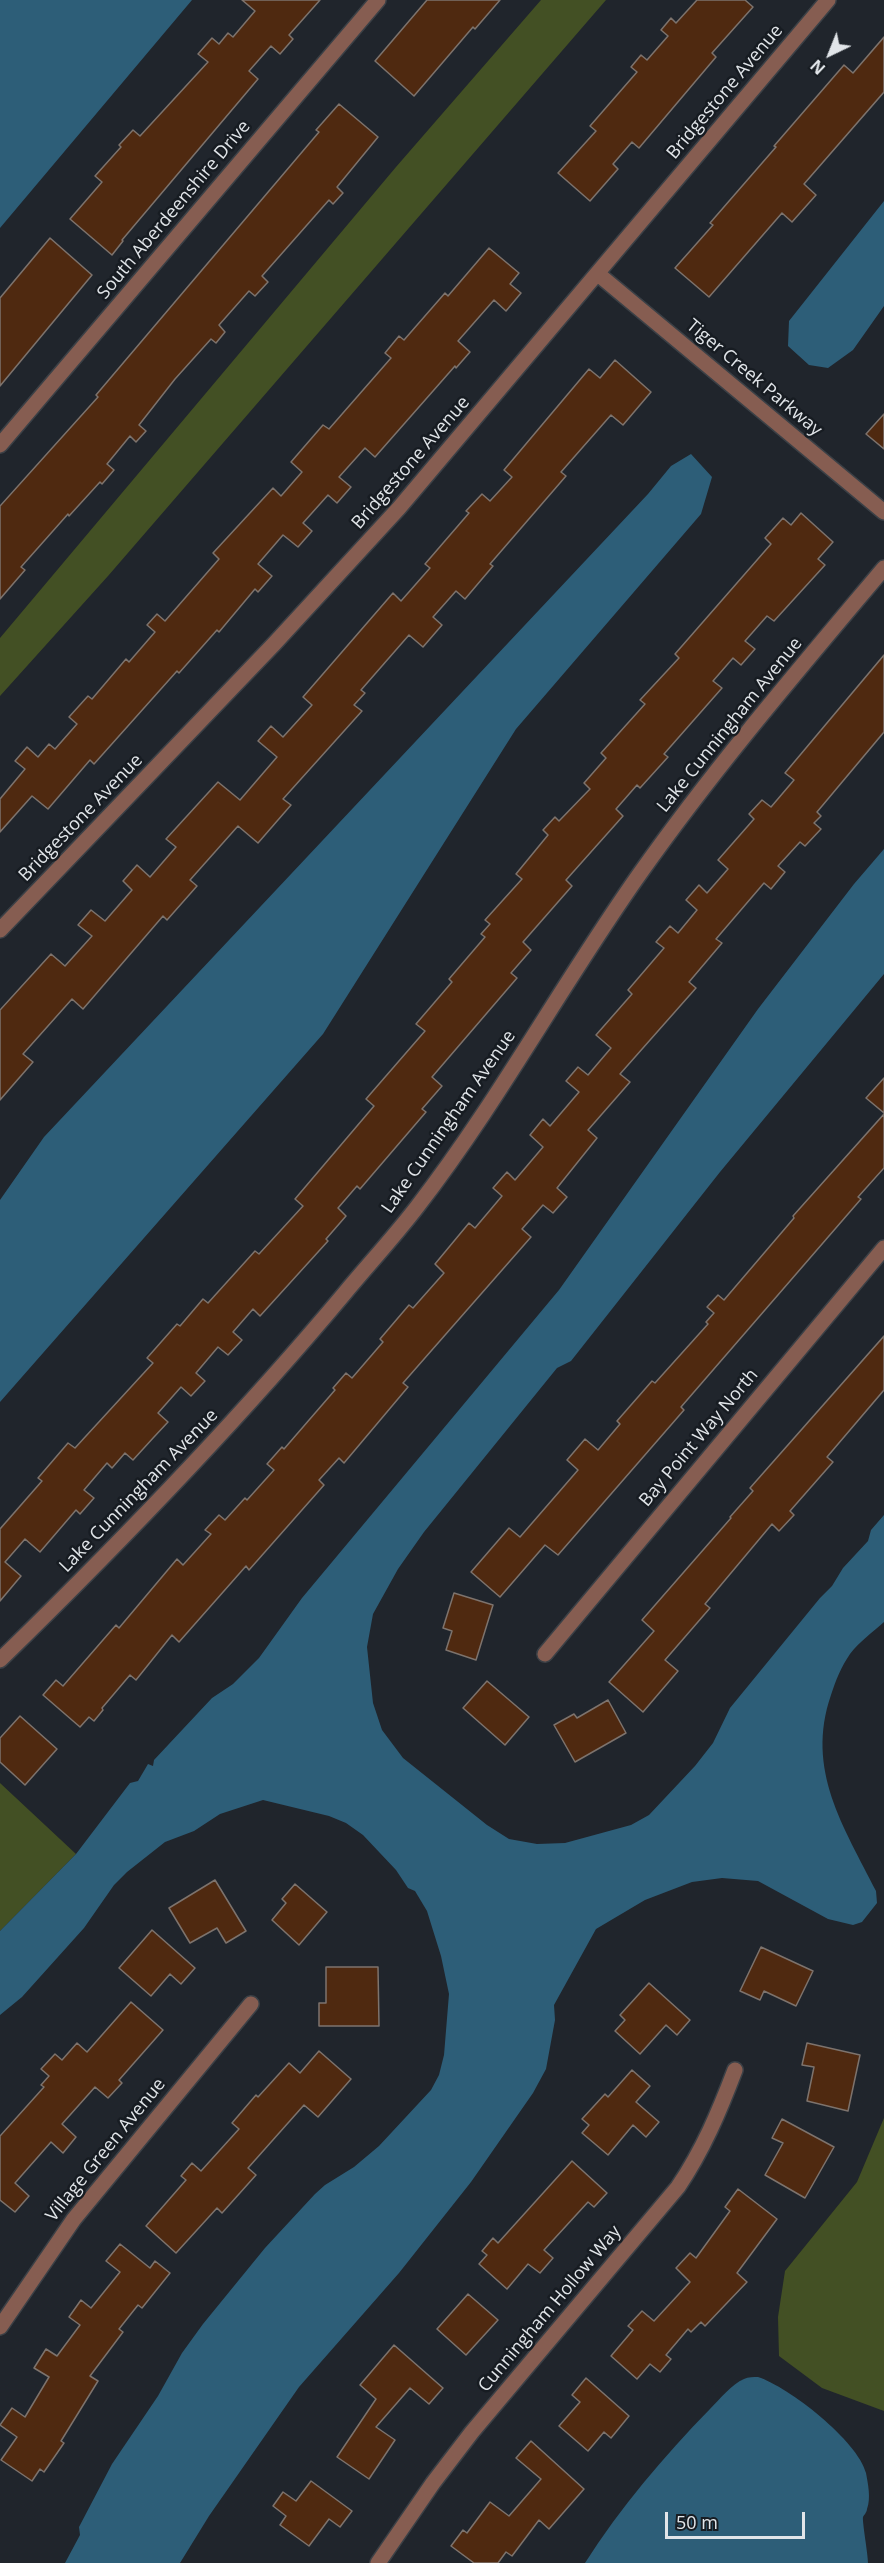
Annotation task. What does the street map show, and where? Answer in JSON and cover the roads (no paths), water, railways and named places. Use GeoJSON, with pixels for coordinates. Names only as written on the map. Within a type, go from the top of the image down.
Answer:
{"type":"FeatureCollection","features":[{"type":"Feature","properties":{"kind":"street","name":"South Aberdeenshire Drive"},"geometry":{"type":"LineString","coordinates":[[0,446],[378,0]]}},
{"type":"Feature","properties":{"kind":"street","name":"Bridgestone Avenue"},"geometry":{"type":"LineString","coordinates":[[0,930],[274,644],[399,508],[828,0]]}},
{"type":"Feature","properties":{"kind":"street","name":"Tiger Creek Parkway"},"geometry":{"type":"LineString","coordinates":[[598,274],[884,512]]}},
{"type":"Feature","properties":{"kind":"street","name":"Lake Cunningham Avenue"},"geometry":{"type":"LineString","coordinates":[[0,1660],[92,1570],[197,1461],[295,1352],[416,1208],[510,1074],[603,927],[696,795],[884,568]]}},
{"type":"Feature","properties":{"kind":"street","name":"Bay Point Way North"},"geometry":{"type":"LineString","coordinates":[[545,1654],[884,1248]]}},
{"type":"Feature","properties":{"kind":"street","name":"Village Green Avenue"},"geometry":{"type":"LineString","coordinates":[[0,2327],[74,2219],[250,2004]]}},
{"type":"Feature","properties":{"kind":"street","name":"Cunningham Hollow Way"},"geometry":{"type":"LineString","coordinates":[[378,2563],[426,2491],[472,2432],[678,2187],[713,2127],[735,2070]]}},
{"type":"Feature","properties":{"kind":"water"},"geometry":{"type":"Polygon","coordinates":[[[0,0],[192,0],[0,228],[0,0]]]}},
{"type":"Feature","properties":{"kind":"water"},"geometry":{"type":"Polygon","coordinates":[[[884,201],[884,306],[853,350],[828,368],[809,365],[788,346],[789,321],[884,201]]]}},
{"type":"Feature","properties":{"kind":"water"},"geometry":{"type":"Polygon","coordinates":[[[691,454],[712,477],[701,514],[516,729],[323,1034],[0,1402],[0,1200],[44,1137],[648,494],[671,466],[691,454]]]}},
{"type":"Feature","properties":{"kind":"water"},"geometry":{"type":"Polygon","coordinates":[[[884,849],[884,974],[720,1172],[571,1361],[557,1368],[424,1532],[398,1569],[373,1614],[367,1647],[373,1703],[382,1730],[403,1758],[487,1825],[509,1839],[537,1844],[565,1843],[631,1825],[649,1815],[695,1766],[713,1743],[730,1708],[832,1586],[843,1568],[868,1541],[871,1530],[884,1515],[884,1622],[862,1641],[841,1669],[824,1722],[823,1748],[825,1773],[832,1797],[841,1821],[876,1891],[877,1903],[862,1922],[853,1925],[828,1919],[758,1881],[722,1878],[692,1882],[645,1900],[596,1929],[554,2005],[555,2020],[546,2069],[533,2093],[471,2182],[399,2273],[299,2387],[209,2516],[180,2563],[65,2563],[80,2535],[79,2527],[112,2464],[158,2396],[182,2353],[203,2324],[265,2248],[315,2194],[379,2146],[431,2090],[439,2075],[444,2055],[449,1994],[441,1956],[427,1911],[415,1891],[408,1888],[396,1870],[363,1835],[346,1823],[329,1816],[263,1800],[220,1814],[194,1831],[165,1842],[127,1872],[114,1885],[84,1928],[22,1997],[0,2015],[0,1931],[76,1854],[130,1783],[138,1781],[148,1764],[153,1766],[154,1760],[212,1698],[233,1684],[259,1658],[302,1598],[559,1290],[758,1009],[854,884],[884,849]]]}},
{"type":"Feature","properties":{"kind":"water"},"geometry":{"type":"Polygon","coordinates":[[[758,2377],[804,2403],[836,2431],[860,2460],[866,2473],[869,2491],[867,2511],[863,2517],[868,2563],[585,2563],[628,2502],[693,2427],[739,2381],[758,2377]]]}}]}
